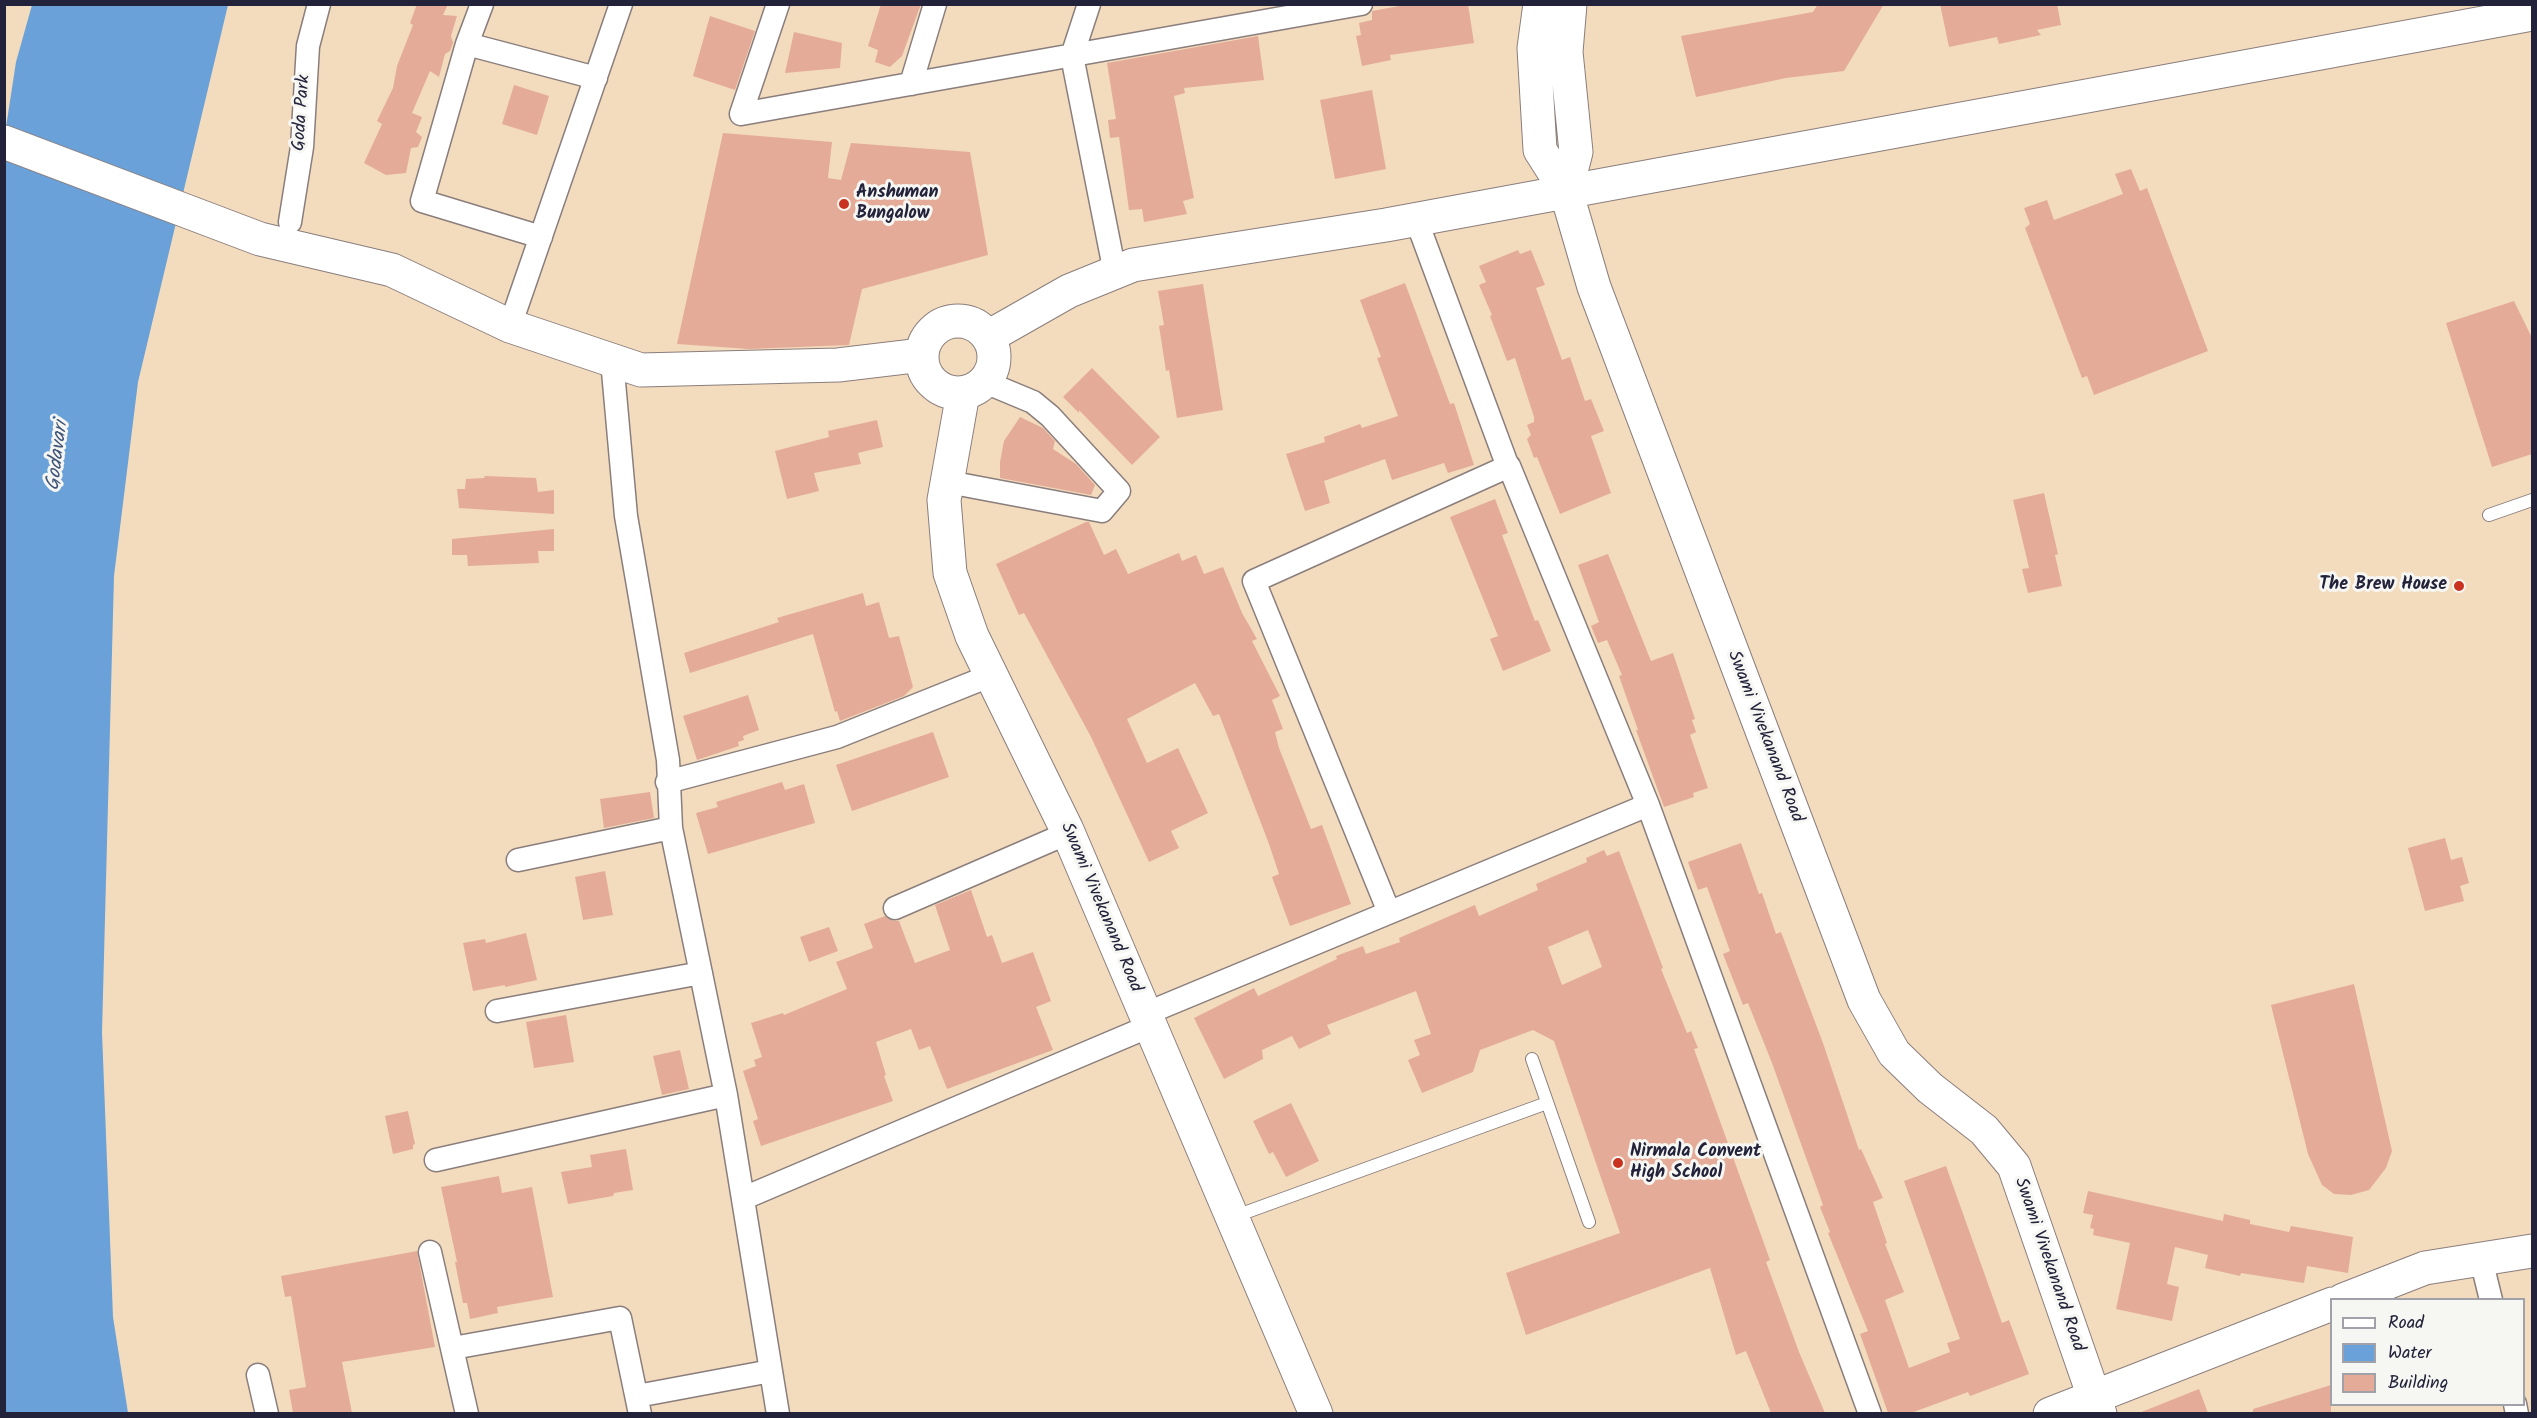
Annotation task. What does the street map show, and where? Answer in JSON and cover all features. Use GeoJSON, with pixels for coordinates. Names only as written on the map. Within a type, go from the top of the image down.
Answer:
{"type":"FeatureCollection","features":[{"type":"Feature","properties":{"kind":"main road"},"geometry":{"type":"LineString","coordinates":[[1540,4],[1534,48],[1540,150],[1566,191]]}},
{"type":"Feature","properties":{"kind":"main road"},"geometry":{"type":"LineString","coordinates":[[1566,191],[1576,152],[1566,52],[1570,4]]}},
{"type":"Feature","properties":{"kind":"main road"},"geometry":{"type":"LineString","coordinates":[[988,337],[1069,291],[1133,265],[1223,253],[1416,219],[2532,14]]}},
{"type":"Feature","properties":{"kind":"main road"},"geometry":{"type":"LineString","coordinates":[[4,142],[260,239],[392,270],[510,326],[641,370],[838,366],[922,355]]}},
{"type":"Feature","properties":{"kind":"main road","name":"Swami Vivekanand Road"},"geometry":{"type":"LineString","coordinates":[[1566,191],[1594,287],[1864,1000],[1894,1053],[1930,1088],[1984,1130],[2014,1166],[2097,1405]]}},
{"type":"Feature","properties":{"kind":"main road"},"geometry":{"type":"LineString","coordinates":[[952,321],[972,324],[988,337],[993,349],[994,361],[974,388],[950,393],[934,384],[926,374],[922,355],[928,337],[935,329],[952,321]]}},
{"type":"Feature","properties":{"kind":"main road","name":"Swami Vivekanand Road"},"geometry":{"type":"LineString","coordinates":[[974,388],[944,500],[950,573],[972,636],[1068,833],[1316,1413]]}},
{"type":"Feature","properties":{"kind":"main road"},"geometry":{"type":"LineString","coordinates":[[2346,1298],[2425,1268],[2532,1251]]}},
{"type":"Feature","properties":{"kind":"main road"},"geometry":{"type":"LineString","coordinates":[[2050,1413],[2097,1405],[2330,1304]]}},
{"type":"Feature","properties":{"kind":"street","name":"Goda Park"},"geometry":{"type":"LineString","coordinates":[[290,222],[302,147],[308,46],[319,4]]}},
{"type":"Feature","properties":{"kind":"street"},"geometry":{"type":"LineString","coordinates":[[482,4],[422,201],[541,237]]}},
{"type":"Feature","properties":{"kind":"street"},"geometry":{"type":"LineString","coordinates":[[510,326],[621,4]]}},
{"type":"Feature","properties":{"kind":"street"},"geometry":{"type":"LineString","coordinates":[[778,4],[741,114],[1072,56],[1255,14],[1361,4]]}},
{"type":"Feature","properties":{"kind":"street"},"geometry":{"type":"LineString","coordinates":[[911,84],[935,4]]}},
{"type":"Feature","properties":{"kind":"street"},"geometry":{"type":"LineString","coordinates":[[1089,4],[1072,56],[1115,273]]}},
{"type":"Feature","properties":{"kind":"street"},"geometry":{"type":"LineString","coordinates":[[468,44],[596,78]]}},
{"type":"Feature","properties":{"kind":"street"},"geometry":{"type":"LineString","coordinates":[[1416,219],[1508,466],[1647,805],[1870,1413]]}},
{"type":"Feature","properties":{"kind":"street"},"geometry":{"type":"LineString","coordinates":[[612,360],[626,516],[668,760],[670,828],[726,1095],[778,1413]]}},
{"type":"Feature","properties":{"kind":"street"},"geometry":{"type":"LineString","coordinates":[[948,482],[1102,511],[1119,491],[1033,402],[974,388]]}},
{"type":"Feature","properties":{"kind":"street"},"geometry":{"type":"LineString","coordinates":[[1389,912],[1254,581],[1508,466]]}},
{"type":"Feature","properties":{"kind":"street"},"geometry":{"type":"LineString","coordinates":[[667,782],[837,737],[992,675]]}},
{"type":"Feature","properties":{"kind":"street"},"geometry":{"type":"LineString","coordinates":[[744,1198],[1389,912],[1647,805]]}},
{"type":"Feature","properties":{"kind":"street"},"geometry":{"type":"LineString","coordinates":[[518,860],[670,828]]}},
{"type":"Feature","properties":{"kind":"street"},"geometry":{"type":"LineString","coordinates":[[895,908],[1068,833]]}},
{"type":"Feature","properties":{"kind":"street"},"geometry":{"type":"LineString","coordinates":[[497,1011],[701,973]]}},
{"type":"Feature","properties":{"kind":"street"},"geometry":{"type":"LineString","coordinates":[[436,1160],[726,1095]]}},
{"type":"Feature","properties":{"kind":"street"},"geometry":{"type":"LineString","coordinates":[[430,1252],[467,1413]]}},
{"type":"Feature","properties":{"kind":"street"},"geometry":{"type":"LineString","coordinates":[[2481,1259],[2491,1298]]}},
{"type":"Feature","properties":{"kind":"street"},"geometry":{"type":"LineString","coordinates":[[453,1348],[620,1318],[638,1405],[771,1371]]}},
{"type":"Feature","properties":{"kind":"street"},"geometry":{"type":"LineString","coordinates":[[258,1375],[267,1413]]}},
{"type":"Feature","properties":{"kind":"lane"},"geometry":{"type":"LineString","coordinates":[[2489,515],[2532,500]]}},
{"type":"Feature","properties":{"kind":"lane"},"geometry":{"type":"LineString","coordinates":[[1532,1059],[1589,1222]]}},
{"type":"Feature","properties":{"kind":"lane"},"geometry":{"type":"LineString","coordinates":[[1232,1218],[1547,1103]]}},
{"type":"Feature","properties":{"kind":"water","name":"Godavari"},"geometry":{"type":"Polygon","coordinates":[[[32,5],[228,5],[138,382],[114,576],[102,1032],[113,1317],[128,1413],[5,1414],[4,140],[16,62],[32,5]]]}},
{"type":"Feature","properties":{"kind":"building"},"geometry":{"type":"Polygon","coordinates":[[[417,4],[448,4],[443,15],[457,16],[451,36],[453,43],[450,51],[445,54],[439,77],[430,71],[412,113],[422,117],[416,132],[422,137],[418,147],[411,148],[406,173],[386,175],[364,163],[382,124],[377,121],[393,88],[397,66],[413,25],[410,23],[417,4]]]}},
{"type":"Feature","properties":{"kind":"building"},"geometry":{"type":"Polygon","coordinates":[[[881,4],[921,4],[902,56],[890,67],[875,62],[878,50],[868,46],[881,4]]]}},
{"type":"Feature","properties":{"kind":"building"},"geometry":{"type":"Polygon","coordinates":[[[1410,4],[1468,4],[1474,43],[1390,55],[1391,60],[1362,66],[1356,36],[1361,35],[1359,23],[1372,20],[1372,11],[1410,4]]]}},
{"type":"Feature","properties":{"kind":"building"},"geometry":{"type":"Polygon","coordinates":[[[1818,4],[1884,4],[1844,71],[1786,78],[1696,97],[1681,36],[1813,12],[1818,4]]]}},
{"type":"Feature","properties":{"kind":"building"},"geometry":{"type":"Polygon","coordinates":[[[1940,4],[2057,4],[2061,25],[2037,30],[2041,35],[1999,44],[1997,37],[1949,47],[1940,4]]]}},
{"type":"Feature","properties":{"kind":"building"},"geometry":{"type":"Polygon","coordinates":[[[710,16],[755,31],[735,90],[693,76],[710,16]]]}},
{"type":"Feature","properties":{"kind":"building"},"geometry":{"type":"Polygon","coordinates":[[[794,32],[842,43],[840,68],[785,73],[794,32]]]}},
{"type":"Feature","properties":{"kind":"building"},"geometry":{"type":"Polygon","coordinates":[[[1258,36],[1264,80],[1184,88],[1185,93],[1174,96],[1194,198],[1183,201],[1187,214],[1144,222],[1142,209],[1129,210],[1119,137],[1110,138],[1108,120],[1116,119],[1107,63],[1258,36]]]}},
{"type":"Feature","properties":{"kind":"building"},"geometry":{"type":"Polygon","coordinates":[[[514,85],[549,96],[537,135],[502,124],[514,85]]]}},
{"type":"Feature","properties":{"kind":"building"},"geometry":{"type":"Polygon","coordinates":[[[1372,90],[1386,169],[1335,179],[1320,100],[1372,90]]]}},
{"type":"Feature","properties":{"kind":"building","name":"Anshuman Bungalow"},"geometry":{"type":"Polygon","coordinates":[[[723,133],[832,142],[828,178],[841,180],[851,143],[970,152],[988,255],[862,289],[849,345],[749,349],[677,344],[723,133]]]}},
{"type":"Feature","properties":{"kind":"building"},"geometry":{"type":"Polygon","coordinates":[[[2131,169],[2140,191],[2147,188],[2208,351],[2094,395],[2087,376],[2082,378],[2025,228],[2030,224],[2024,208],[2047,200],[2054,220],[2123,194],[2115,174],[2131,169]]]}},
{"type":"Feature","properties":{"kind":"building"},"geometry":{"type":"Polygon","coordinates":[[[1518,250],[1520,254],[1531,250],[1545,285],[1536,288],[1562,360],[1570,357],[1585,401],[1591,399],[1604,431],[1591,436],[1611,493],[1560,514],[1537,457],[1534,458],[1527,439],[1531,435],[1527,425],[1534,422],[1534,417],[1515,358],[1507,361],[1490,316],[1492,315],[1479,285],[1486,282],[1479,266],[1518,250]]]}},
{"type":"Feature","properties":{"kind":"building"},"geometry":{"type":"Polygon","coordinates":[[[1405,283],[1450,404],[1454,403],[1474,465],[1448,473],[1444,463],[1392,480],[1385,459],[1324,481],[1330,503],[1305,511],[1286,454],[1325,442],[1324,437],[1360,424],[1362,428],[1398,416],[1377,358],[1381,357],[1360,300],[1405,283]]]}},
{"type":"Feature","properties":{"kind":"building"},"geometry":{"type":"Polygon","coordinates":[[[1203,284],[1223,410],[1177,418],[1159,326],[1164,325],[1158,291],[1203,284]]]}},
{"type":"Feature","properties":{"kind":"building"},"geometry":{"type":"Polygon","coordinates":[[[2514,301],[2532,338],[2532,454],[2492,467],[2446,323],[2514,301]]]}},
{"type":"Feature","properties":{"kind":"building"},"geometry":{"type":"Polygon","coordinates":[[[1092,368],[1160,437],[1132,465],[1079,410],[1079,413],[1063,397],[1092,368]]]}},
{"type":"Feature","properties":{"kind":"building"},"geometry":{"type":"Polygon","coordinates":[[[1020,417],[1043,428],[1055,441],[1053,449],[1076,464],[1095,485],[1091,495],[1000,478],[1004,441],[1020,417]]]}},
{"type":"Feature","properties":{"kind":"building"},"geometry":{"type":"Polygon","coordinates":[[[877,420],[883,447],[858,453],[861,464],[814,473],[819,491],[787,499],[775,451],[829,437],[828,431],[877,420]]]}},
{"type":"Feature","properties":{"kind":"building"},"geometry":{"type":"Polygon","coordinates":[[[485,476],[536,478],[538,492],[554,490],[554,514],[459,508],[457,489],[465,489],[466,479],[484,478],[485,476]]]}},
{"type":"Feature","properties":{"kind":"building"},"geometry":{"type":"Polygon","coordinates":[[[2044,493],[2058,554],[2055,555],[2062,586],[2028,593],[2022,569],[2029,568],[2013,500],[2044,493]]]}},
{"type":"Feature","properties":{"kind":"building"},"geometry":{"type":"Polygon","coordinates":[[[1495,499],[1508,533],[1502,535],[1535,621],[1538,620],[1551,651],[1503,671],[1490,639],[1498,636],[1450,517],[1495,499]]]}},
{"type":"Feature","properties":{"kind":"building"},"geometry":{"type":"Polygon","coordinates":[[[1089,522],[1104,555],[1116,549],[1128,574],[1179,553],[1182,561],[1196,555],[1204,574],[1223,567],[1242,613],[1257,639],[1252,641],[1280,696],[1272,700],[1283,729],[1275,732],[1279,748],[1311,829],[1322,825],[1351,904],[1290,926],[1272,877],[1279,874],[1269,844],[1219,714],[1213,716],[1195,683],[1127,719],[1147,763],[1178,748],[1208,813],[1171,831],[1179,848],[1149,862],[1091,737],[1024,613],[1019,615],[996,564],[1089,522]]]}},
{"type":"Feature","properties":{"kind":"building"},"geometry":{"type":"Polygon","coordinates":[[[554,529],[554,551],[538,551],[539,563],[468,566],[467,555],[452,555],[452,539],[554,529]]]}},
{"type":"Feature","properties":{"kind":"building"},"geometry":{"type":"Polygon","coordinates":[[[1608,554],[1651,661],[1673,653],[1695,719],[1692,720],[1696,732],[1690,735],[1708,788],[1693,793],[1694,797],[1664,807],[1636,730],[1638,730],[1619,676],[1622,675],[1607,640],[1598,643],[1591,626],[1599,622],[1578,565],[1608,554]]]}},
{"type":"Feature","properties":{"kind":"building"},"geometry":{"type":"Polygon","coordinates":[[[863,593],[866,606],[879,602],[889,638],[899,636],[913,687],[904,696],[840,721],[837,711],[835,712],[813,634],[690,673],[684,653],[779,622],[777,618],[863,593]]]}},
{"type":"Feature","properties":{"kind":"building"},"geometry":{"type":"Polygon","coordinates":[[[748,695],[759,730],[743,736],[744,740],[738,742],[739,746],[697,760],[683,716],[748,695]]]}},
{"type":"Feature","properties":{"kind":"building"},"geometry":{"type":"Polygon","coordinates":[[[933,732],[949,777],[852,811],[836,765],[933,732]]]}},
{"type":"Feature","properties":{"kind":"building"},"geometry":{"type":"Polygon","coordinates":[[[782,782],[785,790],[804,784],[815,823],[708,854],[696,813],[718,807],[716,802],[782,782]]]}},
{"type":"Feature","properties":{"kind":"building"},"geometry":{"type":"Polygon","coordinates":[[[650,792],[654,818],[604,828],[600,799],[650,792]]]}},
{"type":"Feature","properties":{"kind":"building"},"geometry":{"type":"Polygon","coordinates":[[[2445,838],[2451,860],[2462,857],[2469,883],[2460,886],[2464,901],[2425,911],[2408,848],[2445,838]]]}},
{"type":"Feature","properties":{"kind":"building"},"geometry":{"type":"Polygon","coordinates":[[[1741,843],[1776,934],[1781,932],[1823,1043],[1859,1150],[1861,1149],[1883,1198],[1873,1202],[1887,1243],[1885,1244],[1904,1292],[1885,1300],[1909,1368],[1950,1352],[1947,1343],[1960,1339],[1904,1181],[1946,1166],[2002,1323],[2009,1320],[2029,1374],[1970,1396],[1968,1392],[1911,1413],[1888,1413],[1860,1334],[1868,1331],[1828,1233],[1830,1232],[1820,1207],[1823,1205],[1772,1063],[1748,1003],[1743,1005],[1723,954],[1730,951],[1707,887],[1698,890],[1688,862],[1741,843]]]}},
{"type":"Feature","properties":{"kind":"building"},"geometry":{"type":"Polygon","coordinates":[[[1604,850],[1607,856],[1619,851],[1663,968],[1661,969],[1687,1033],[1691,1031],[1698,1048],[1694,1049],[1770,1260],[1766,1262],[1799,1352],[1825,1413],[1771,1413],[1746,1351],[1736,1355],[1710,1268],[1526,1335],[1506,1273],[1620,1233],[1554,1041],[1533,1030],[1480,1050],[1473,1072],[1422,1093],[1408,1060],[1420,1055],[1414,1040],[1431,1034],[1416,991],[1327,1025],[1331,1034],[1299,1049],[1292,1036],[1262,1050],[1263,1059],[1224,1079],[1194,1018],[1254,988],[1258,996],[1337,959],[1336,956],[1363,946],[1366,954],[1400,942],[1399,938],[1475,905],[1479,916],[1538,890],[1536,884],[1587,862],[1586,858],[1604,850]],[[1588,930],[1548,947],[1562,985],[1602,967],[1588,930]]]}},
{"type":"Feature","properties":{"kind":"building"},"geometry":{"type":"Polygon","coordinates":[[[605,871],[613,915],[583,920],[575,877],[605,871]]]}},
{"type":"Feature","properties":{"kind":"building"},"geometry":{"type":"Polygon","coordinates":[[[971,890],[987,937],[992,935],[1002,963],[1033,952],[1051,1001],[1036,1007],[1053,1050],[947,1089],[930,1046],[919,1050],[911,1029],[876,1042],[893,1101],[761,1146],[753,1121],[758,1119],[743,1071],[756,1066],[754,1060],[762,1057],[751,1023],[783,1013],[784,1015],[847,989],[836,962],[873,948],[864,924],[885,916],[893,921],[899,921],[915,963],[950,950],[935,905],[971,890]]]}},
{"type":"Feature","properties":{"kind":"building"},"geometry":{"type":"Polygon","coordinates":[[[829,927],[838,951],[809,962],[800,937],[829,927]]]}},
{"type":"Feature","properties":{"kind":"building"},"geometry":{"type":"Polygon","coordinates":[[[526,933],[537,980],[473,991],[463,943],[485,939],[486,943],[526,933]]]}},
{"type":"Feature","properties":{"kind":"building"},"geometry":{"type":"Polygon","coordinates":[[[2354,984],[2392,1151],[2386,1168],[2369,1190],[2351,1195],[2334,1194],[2322,1185],[2308,1154],[2271,1005],[2354,984]]]}},
{"type":"Feature","properties":{"kind":"building"},"geometry":{"type":"Polygon","coordinates":[[[566,1015],[574,1062],[534,1068],[526,1022],[566,1015]]]}},
{"type":"Feature","properties":{"kind":"building"},"geometry":{"type":"Polygon","coordinates":[[[680,1050],[689,1089],[662,1095],[653,1056],[680,1050]]]}},
{"type":"Feature","properties":{"kind":"building"},"geometry":{"type":"Polygon","coordinates":[[[1291,1103],[1319,1161],[1286,1177],[1273,1152],[1269,1154],[1253,1121],[1291,1103]]]}},
{"type":"Feature","properties":{"kind":"building"},"geometry":{"type":"Polygon","coordinates":[[[408,1111],[415,1144],[413,1149],[393,1154],[385,1116],[408,1111]]]}},
{"type":"Feature","properties":{"kind":"building"},"geometry":{"type":"Polygon","coordinates":[[[626,1149],[633,1190],[568,1204],[561,1172],[592,1167],[590,1155],[626,1149]]]}},
{"type":"Feature","properties":{"kind":"building"},"geometry":{"type":"Polygon","coordinates":[[[499,1176],[502,1193],[532,1187],[553,1297],[497,1307],[498,1313],[470,1319],[467,1303],[463,1303],[441,1187],[499,1176]]]}},
{"type":"Feature","properties":{"kind":"building"},"geometry":{"type":"Polygon","coordinates":[[[2088,1191],[2223,1221],[2224,1214],[2250,1220],[2250,1224],[2289,1232],[2291,1226],[2353,1237],[2348,1273],[2307,1266],[2304,1283],[2241,1273],[2240,1276],[2205,1268],[2208,1255],[2175,1247],[2167,1284],[2179,1287],[2172,1321],[2116,1309],[2130,1243],[2093,1235],[2094,1229],[2090,1228],[2093,1215],[2083,1213],[2088,1191]]]}},
{"type":"Feature","properties":{"kind":"building"},"geometry":{"type":"Polygon","coordinates":[[[417,1251],[435,1347],[342,1362],[352,1413],[293,1413],[289,1390],[306,1387],[291,1296],[285,1297],[281,1276],[417,1251]]]}},
{"type":"Feature","properties":{"kind":"building"},"geometry":{"type":"Polygon","coordinates":[[[2330,1385],[2331,1413],[2253,1413],[2253,1409],[2330,1385]]]}},
{"type":"Feature","properties":{"kind":"building"},"geometry":{"type":"Polygon","coordinates":[[[2199,1389],[2208,1413],[2139,1413],[2199,1389]]]}},
{"type":"Feature","properties":{"kind":"place","name":"Anshuman Bungalow"},"geometry":{"type":"Point","coordinates":[844,204]}},
{"type":"Feature","properties":{"kind":"place","name":"The Brew House"},"geometry":{"type":"Point","coordinates":[2459,586]}},
{"type":"Feature","properties":{"kind":"place","name":"Nirmala Convent High School"},"geometry":{"type":"Point","coordinates":[1618,1163]}}]}
